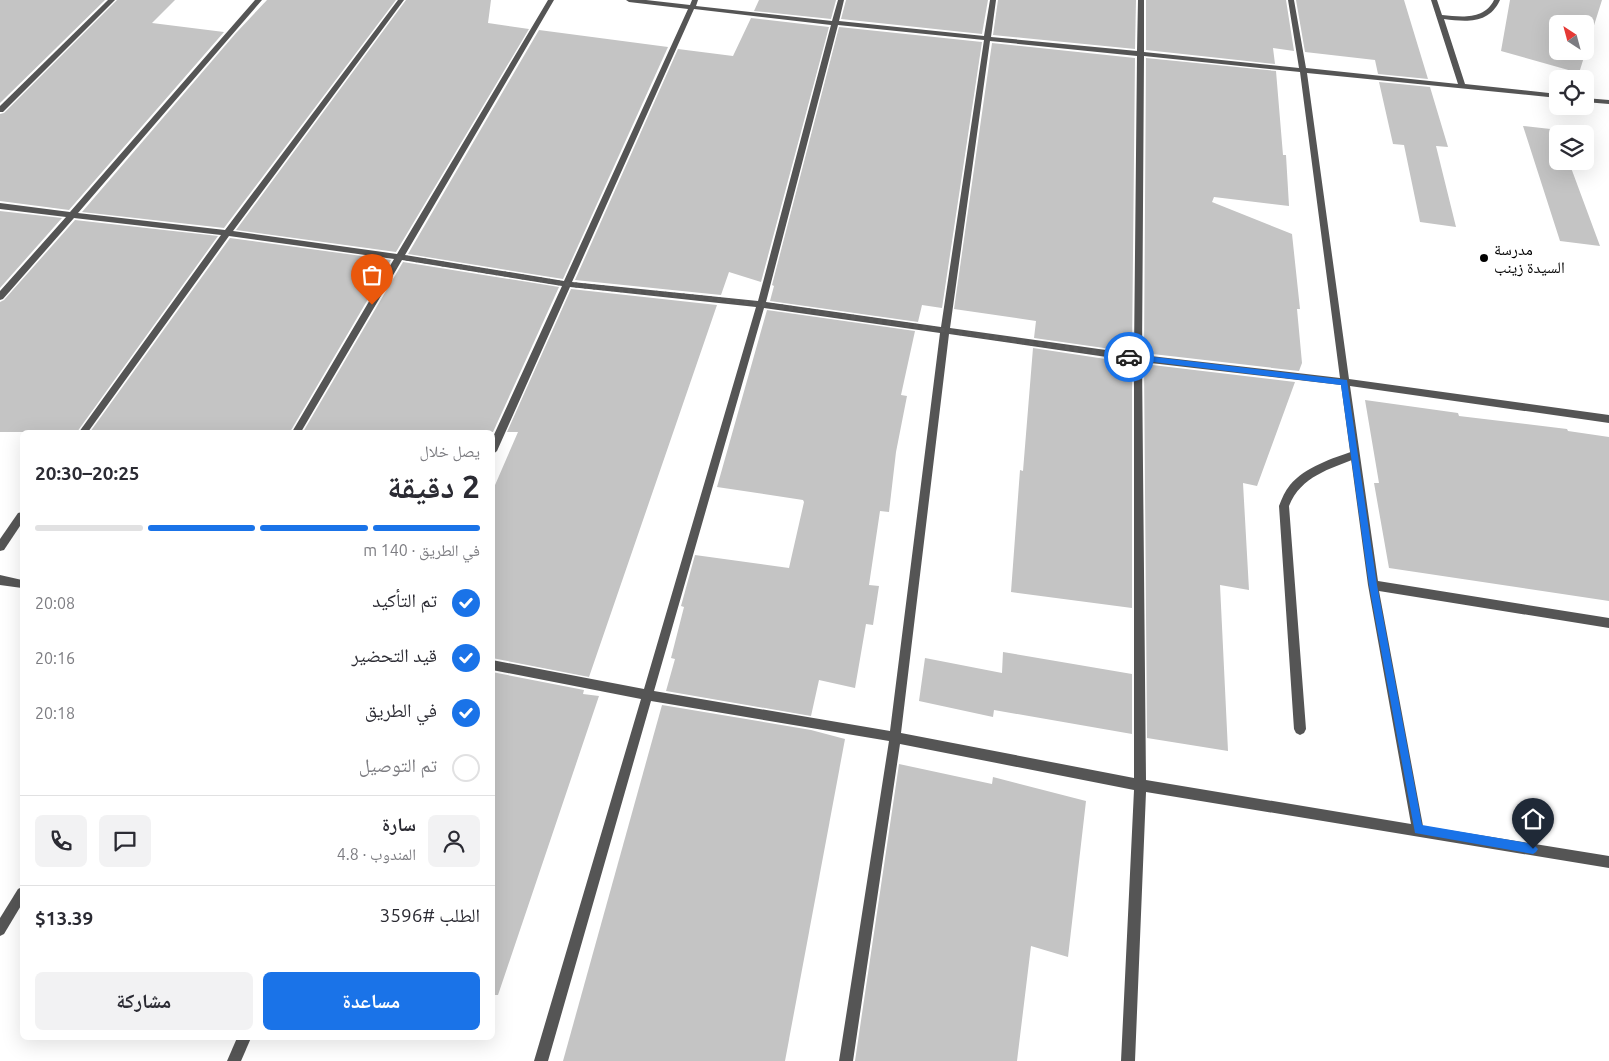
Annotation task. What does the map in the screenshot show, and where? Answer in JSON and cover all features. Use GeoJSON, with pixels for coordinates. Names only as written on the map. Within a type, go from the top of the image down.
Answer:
{"type":"FeatureCollection","features":[{"type":"Feature","properties":{"kind":"street"},"geometry":{"type":"LineString","coordinates":[[0,110],[112,0]]}},
{"type":"Feature","properties":{"kind":"street"},"geometry":{"type":"LineString","coordinates":[[0,296],[258,0]]}},
{"type":"Feature","properties":{"kind":"street"},"geometry":{"type":"LineString","coordinates":[[84,430],[227,233],[401,0]]}},
{"type":"Feature","properties":{"kind":"street"},"geometry":{"type":"LineString","coordinates":[[297,430],[551,0]]}},
{"type":"Feature","properties":{"kind":"street"},"geometry":{"type":"LineString","coordinates":[[629,0],[694,3],[834,23],[1549,95]]}},
{"type":"Feature","properties":{"kind":"street"},"geometry":{"type":"LineString","coordinates":[[541,1061],[761,304],[841,0]]}},
{"type":"Feature","properties":{"kind":"street"},"geometry":{"type":"LineString","coordinates":[[846,1061],[896,737],[945,330],[993,0]]}},
{"type":"Feature","properties":{"kind":"street"},"geometry":{"type":"LineString","coordinates":[[1128,1061],[1140,784],[1138,358],[1142,0]]}},
{"type":"Feature","properties":{"kind":"street"},"geometry":{"type":"LineString","coordinates":[[1291,0],[1304,71],[1344,382],[1373,585],[1418,829]]}},
{"type":"Feature","properties":{"kind":"street"},"geometry":{"type":"LineString","coordinates":[[1434,0],[1462,86]]}},
{"type":"Feature","properties":{"kind":"street"},"geometry":{"type":"LineString","coordinates":[[1440,17],[1470,19],[1484,16],[1495,6],[1497,0]]}},
{"type":"Feature","properties":{"kind":"street"},"geometry":{"type":"LineString","coordinates":[[495,444],[694,3]]}},
{"type":"Feature","properties":{"kind":"street"},"geometry":{"type":"LineString","coordinates":[[1594,101],[1609,102]]}},
{"type":"Feature","properties":{"kind":"street"},"geometry":{"type":"LineString","coordinates":[[0,206],[227,233],[400,257],[566,284],[761,304],[1138,358],[1344,382],[1609,420]]}},
{"type":"Feature","properties":{"kind":"street"},"geometry":{"type":"LineString","coordinates":[[1300,729],[1284,506],[1291,490],[1306,478],[1320,469],[1354,455]]}},
{"type":"Feature","properties":{"kind":"street"},"geometry":{"type":"LineString","coordinates":[[0,547],[20,519]]}},
{"type":"Feature","properties":{"kind":"street"},"geometry":{"type":"LineString","coordinates":[[0,580],[20,584]]}},
{"type":"Feature","properties":{"kind":"street"},"geometry":{"type":"LineString","coordinates":[[1373,585],[1609,623]]}},
{"type":"Feature","properties":{"kind":"street"},"geometry":{"type":"LineString","coordinates":[[495,666],[647,695],[896,737],[1140,784],[1609,862]]}},
{"type":"Feature","properties":{"kind":"street"},"geometry":{"type":"LineString","coordinates":[[0,930],[20,895]]}},
{"type":"Feature","properties":{"kind":"street"},"geometry":{"type":"LineString","coordinates":[[234,1061],[243,1040]]}},
{"type":"Feature","properties":{"kind":"building"},"geometry":{"type":"Polygon","coordinates":[[[0,0],[105,0],[0,103],[0,0]]]}},
{"type":"Feature","properties":{"kind":"building"},"geometry":{"type":"Polygon","coordinates":[[[117,0],[175,0],[152,23],[224,32],[69,210],[0,201],[0,114],[4,113],[117,0]]]}},
{"type":"Feature","properties":{"kind":"building"},"geometry":{"type":"Polygon","coordinates":[[[267,0],[396,0],[224,228],[82,212],[236,33],[267,0]]]}},
{"type":"Feature","properties":{"kind":"building"},"geometry":{"type":"Polygon","coordinates":[[[406,0],[491,0],[488,23],[529,29],[396,252],[236,230],[406,0]]]}},
{"type":"Feature","properties":{"kind":"building"},"geometry":{"type":"Polygon","coordinates":[[[759,0],[836,0],[831,19],[754,11],[759,0]]]}},
{"type":"Feature","properties":{"kind":"building"},"geometry":{"type":"Polygon","coordinates":[[[846,0],[988,0],[982,34],[841,19],[846,0]]]}},
{"type":"Feature","properties":{"kind":"building"},"geometry":{"type":"Polygon","coordinates":[[[998,0],[1136,0],[1135,49],[993,35],[998,0]]]}},
{"type":"Feature","properties":{"kind":"building"},"geometry":{"type":"Polygon","coordinates":[[[1146,0],[1286,0],[1294,51],[1273,48],[1275,64],[1146,50],[1146,0]]]}},
{"type":"Feature","properties":{"kind":"building"},"geometry":{"type":"Polygon","coordinates":[[[1296,0],[1404,0],[1428,79],[1378,74],[1375,60],[1305,52],[1296,0]]]}},
{"type":"Feature","properties":{"kind":"building"},"geometry":{"type":"Polygon","coordinates":[[[1510,0],[1602,0],[1594,25],[1594,15],[1549,15],[1549,60],[1583,60],[1580,70],[1568,70],[1501,51],[1510,0]]]}},
{"type":"Feature","properties":{"kind":"building"},"geometry":{"type":"Polygon","coordinates":[[[751,18],[829,27],[761,282],[729,272],[721,295],[575,280],[678,49],[733,56],[751,18]]]}},
{"type":"Feature","properties":{"kind":"building"},"geometry":{"type":"Polygon","coordinates":[[[839,27],[982,42],[942,308],[922,305],[918,322],[770,301],[774,286],[772,285],[839,27]]]}},
{"type":"Feature","properties":{"kind":"building"},"geometry":{"type":"Polygon","coordinates":[[[539,30],[668,47],[563,279],[408,254],[539,30]]]}},
{"type":"Feature","properties":{"kind":"building"},"geometry":{"type":"Polygon","coordinates":[[[992,43],[1135,58],[1132,352],[1034,338],[1036,321],[954,309],[992,43]]]}},
{"type":"Feature","properties":{"kind":"building"},"geometry":{"type":"Polygon","coordinates":[[[1146,58],[1276,71],[1283,155],[1286,155],[1289,206],[1214,197],[1212,202],[1292,234],[1300,309],[1297,309],[1302,363],[1299,371],[1144,353],[1146,58]]]}},
{"type":"Feature","properties":{"kind":"building"},"geometry":{"type":"Polygon","coordinates":[[[1379,82],[1430,87],[1448,147],[1436,146],[1456,227],[1420,222],[1404,145],[1393,144],[1379,82]]]}},
{"type":"Feature","properties":{"kind":"building"},"geometry":{"type":"Polygon","coordinates":[[[1523,126],[1549,129],[1549,170],[1572,170],[1600,246],[1560,241],[1523,126]]]}},
{"type":"Feature","properties":{"kind":"building"},"geometry":{"type":"Polygon","coordinates":[[[0,211],[62,218],[0,288],[0,211]]]}},
{"type":"Feature","properties":{"kind":"building"},"geometry":{"type":"Polygon","coordinates":[[[75,220],[218,236],[78,430],[0,432],[0,302],[4,300],[75,220]]]}},
{"type":"Feature","properties":{"kind":"building"},"geometry":{"type":"Polygon","coordinates":[[[230,238],[391,260],[291,430],[91,430],[230,238]]]}},
{"type":"Feature","properties":{"kind":"building"},"geometry":{"type":"Polygon","coordinates":[[[403,262],[559,287],[494,430],[304,430],[403,262]]]}},
{"type":"Feature","properties":{"kind":"building"},"geometry":{"type":"Polygon","coordinates":[[[571,289],[717,305],[589,677],[495,659],[495,485],[518,432],[507,432],[571,289]]]}},
{"type":"Feature","properties":{"kind":"building"},"geometry":{"type":"Polygon","coordinates":[[[767,310],[915,331],[901,395],[907,396],[896,452],[889,512],[880,511],[869,585],[879,586],[873,625],[866,624],[855,688],[819,680],[811,716],[666,691],[675,659],[671,658],[684,607],[681,606],[695,555],[789,568],[803,500],[717,487],[767,310]]]}},
{"type":"Feature","properties":{"kind":"building"},"geometry":{"type":"Polygon","coordinates":[[[1033,348],[1132,363],[1132,608],[1011,592],[1020,470],[1023,471],[1033,348]]]}},
{"type":"Feature","properties":{"kind":"building"},"geometry":{"type":"Polygon","coordinates":[[[1144,364],[1295,382],[1257,486],[1243,483],[1249,590],[1220,585],[1228,751],[1147,738],[1144,364]]]}},
{"type":"Feature","properties":{"kind":"building"},"geometry":{"type":"Polygon","coordinates":[[[1365,400],[1458,413],[1459,416],[1567,429],[1568,431],[1609,437],[1609,601],[1389,568],[1374,483],[1379,483],[1365,400]]]}},
{"type":"Feature","properties":{"kind":"building"},"geometry":{"type":"Polygon","coordinates":[[[1003,652],[1132,674],[1132,734],[994,710],[993,717],[919,701],[925,658],[1002,673],[1003,652]]]}},
{"type":"Feature","properties":{"kind":"building"},"geometry":{"type":"Polygon","coordinates":[[[495,673],[584,690],[583,694],[599,696],[498,995],[495,995],[495,673]]]}},
{"type":"Feature","properties":{"kind":"building"},"geometry":{"type":"Polygon","coordinates":[[[662,705],[811,730],[845,739],[785,1061],[563,1061],[662,705]]]}},
{"type":"Feature","properties":{"kind":"building"},"geometry":{"type":"Polygon","coordinates":[[[899,764],[992,784],[993,777],[1086,801],[1068,957],[1031,946],[1017,1061],[855,1061],[899,764]]]}},
{"type":"Feature","properties":{"kind":"way so far"},"geometry":{"type":"LineString","coordinates":[[372,305],[400,257],[566,284],[761,304],[1129,357]]}},
{"type":"Feature","properties":{"kind":"place","name":"مدرسة السيدة زينب"},"geometry":{"type":"Point","coordinates":[1484,258]}},
{"type":"Feature","properties":{"kind":"route"},"geometry":{"type":"LineString","coordinates":[[1129,357],[1344,382],[1373,585],[1418,829],[1533,849]]}}]}
